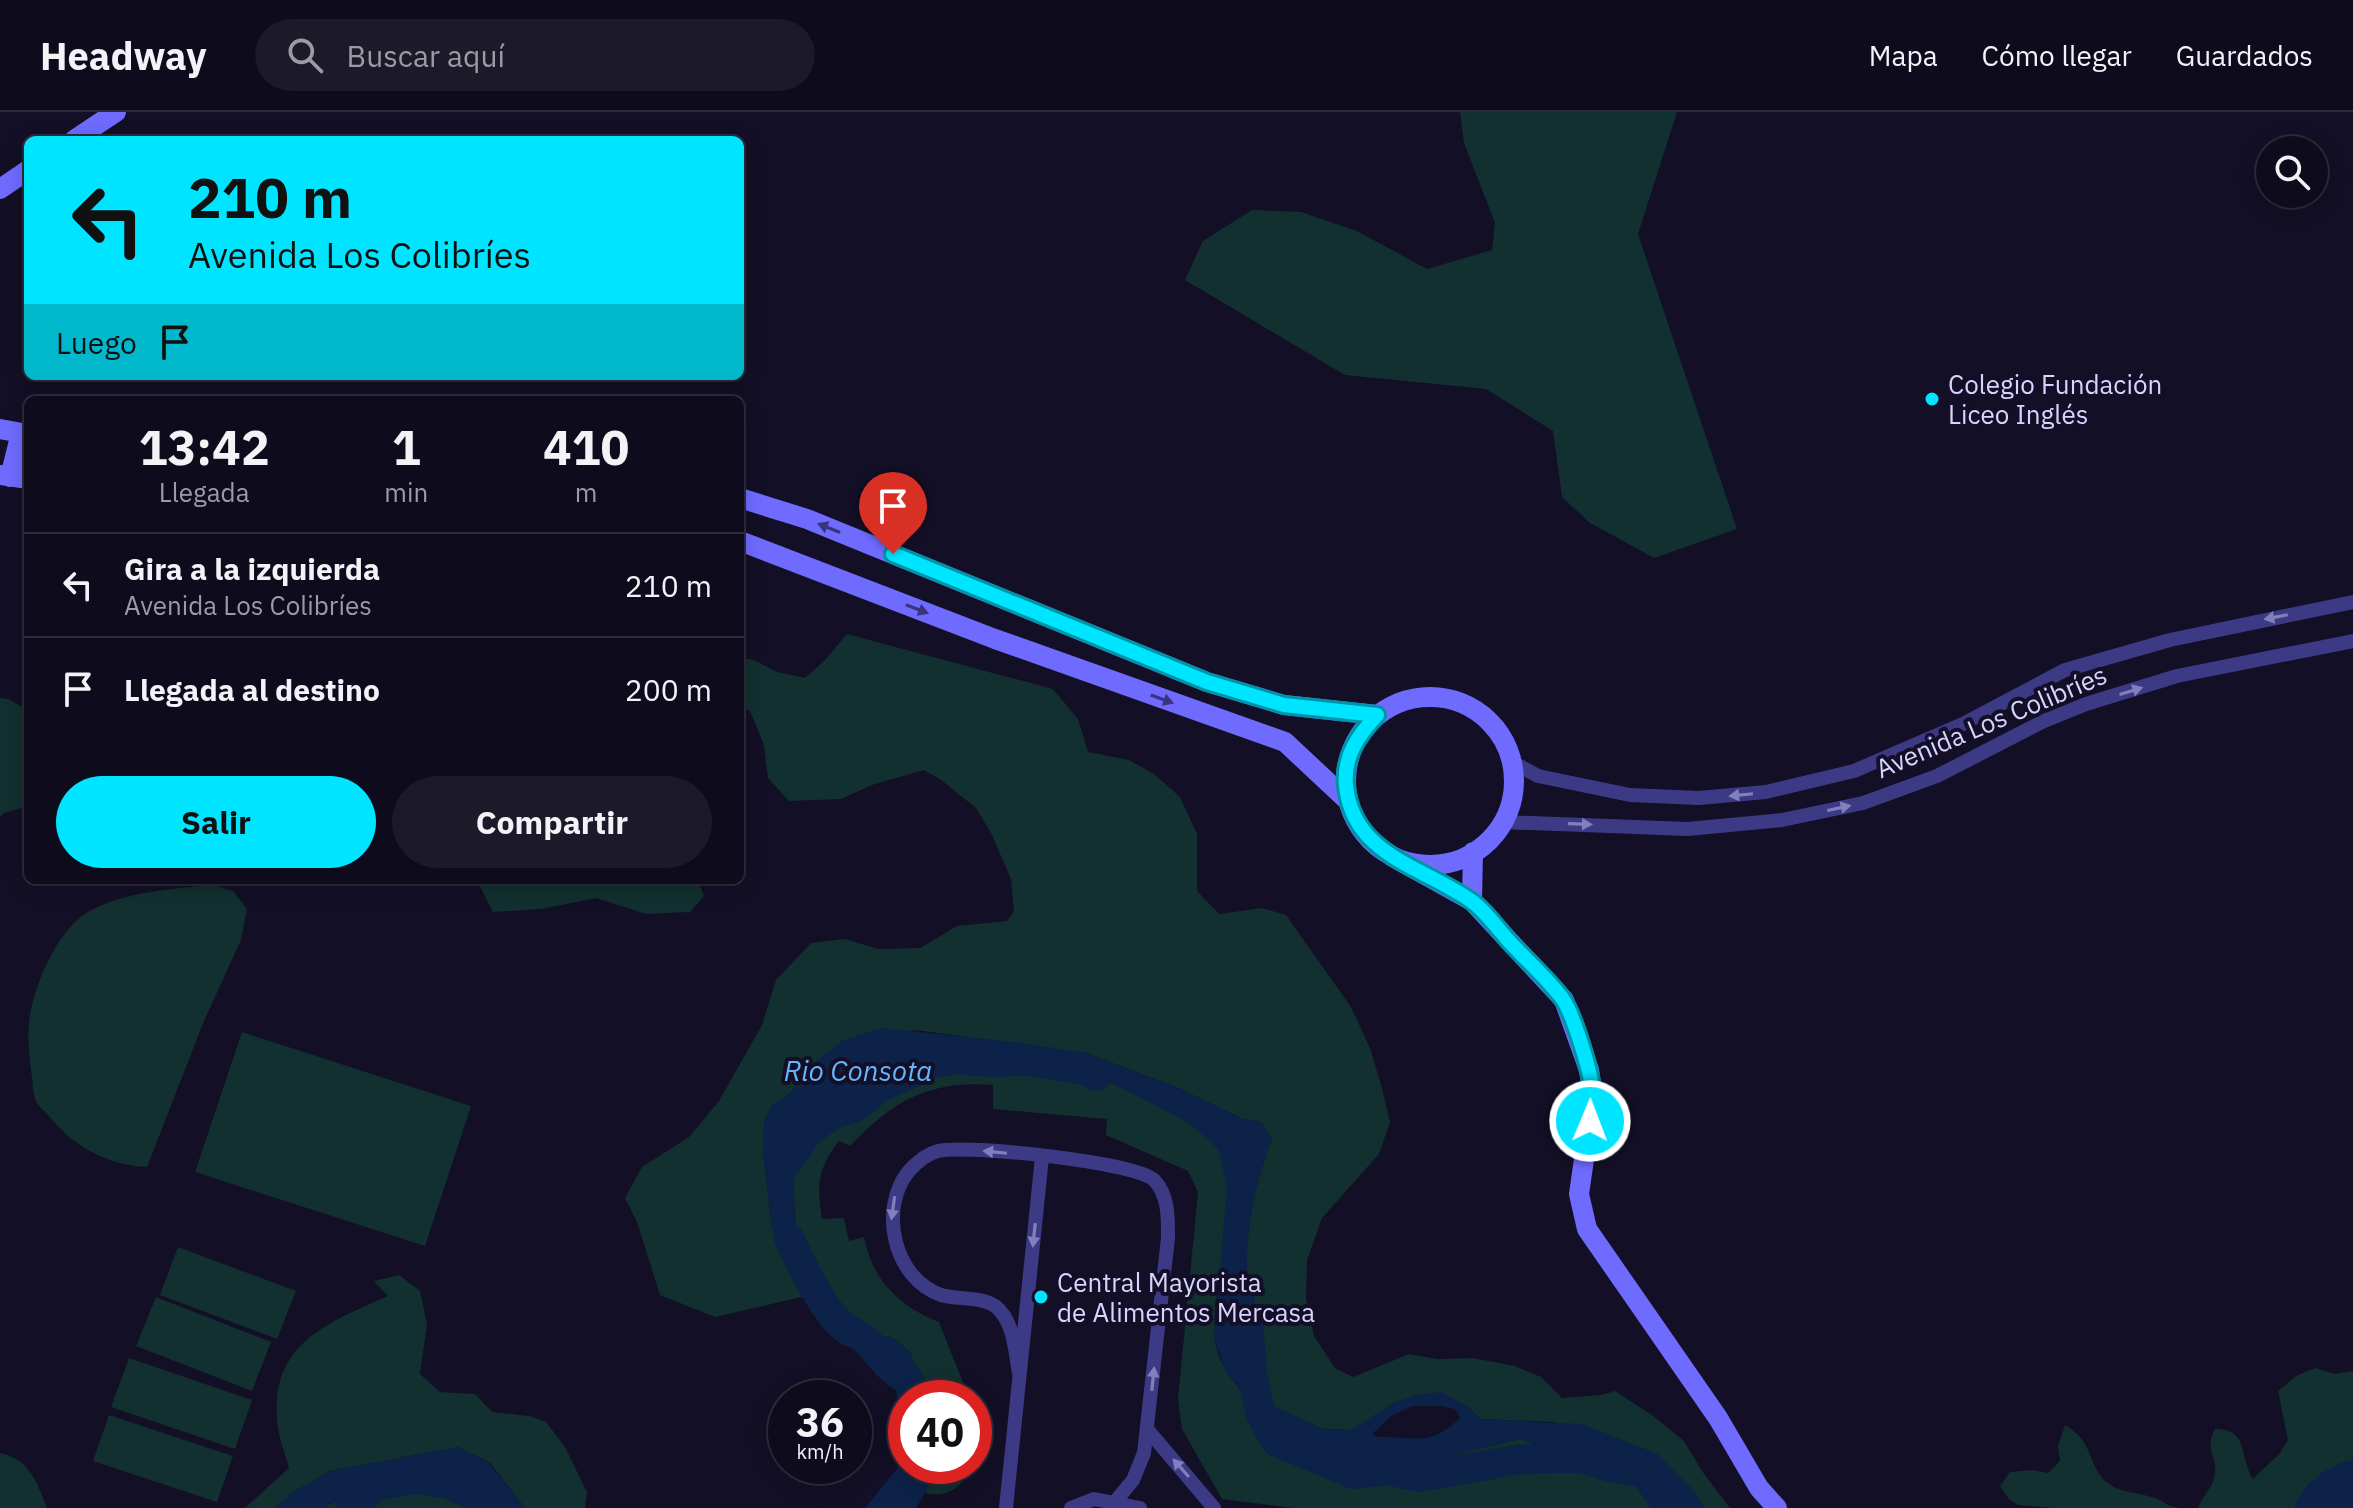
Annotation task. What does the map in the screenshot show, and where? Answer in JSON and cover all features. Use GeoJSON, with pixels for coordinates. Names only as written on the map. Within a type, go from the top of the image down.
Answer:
{"type":"FeatureCollection","features":[{"type":"Feature","properties":{"kind":"main road"},"geometry":{"type":"LineString","coordinates":[[80,136],[116,112]]}},
{"type":"Feature","properties":{"kind":"main road"},"geometry":{"type":"LineString","coordinates":[[0,189],[24,173]]}},
{"type":"Feature","properties":{"kind":"main road"},"geometry":{"type":"LineString","coordinates":[[0,429],[24,434]]}},
{"type":"Feature","properties":{"kind":"main road"},"geometry":{"type":"LineString","coordinates":[[13,477],[24,438]]}},
{"type":"Feature","properties":{"kind":"main road"},"geometry":{"type":"LineString","coordinates":[[744,499],[807,519],[1207,682],[1284,705],[1377,715]]}},
{"type":"Feature","properties":{"kind":"main road"},"geometry":{"type":"LineString","coordinates":[[744,543],[995,639],[1285,742],[1348,801]]}},
{"type":"Feature","properties":{"kind":"main road"},"geometry":{"type":"LineString","coordinates":[[1391,856],[1419,864],[1447,863],[1473,852],[1494,834],[1502,822],[1511,803],[1514,783],[1512,762],[1503,739],[1488,720],[1469,706],[1446,698],[1421,697],[1398,703],[1377,715],[1360,733],[1350,754],[1345,777],[1348,801],[1357,823],[1372,842],[1391,856],[1472,901],[1564,1000],[1589,1070],[1593,1097],[1579,1194],[1587,1229],[1718,1418],[1759,1488],[1777,1508]]}},
{"type":"Feature","properties":{"kind":"main road"},"geometry":{"type":"LineString","coordinates":[[1472,901],[1473,852]]}},
{"type":"Feature","properties":{"kind":"street","name":"Avenida Los Colibríes"},"geometry":{"type":"LineString","coordinates":[[1512,762],[1538,776],[1630,795],[1699,798],[1766,792],[1854,771],[1963,724],[2065,670],[2170,640],[2353,602]]}},
{"type":"Feature","properties":{"kind":"street","name":"Avenida Los Colibríes"},"geometry":{"type":"LineString","coordinates":[[1502,822],[1688,829],[1809,815],[1863,803],[1937,776],[2044,721],[2086,704],[2177,676],[2353,641]]}},
{"type":"Feature","properties":{"kind":"street"},"geometry":{"type":"LineString","coordinates":[[1019,1373],[1009,1328],[1002,1314],[993,1305],[941,1295],[925,1287],[911,1272],[895,1240],[891,1221],[898,1186],[924,1157],[939,1151],[969,1149],[1098,1163],[1141,1173],[1153,1180],[1166,1203],[1168,1238],[1144,1453],[1133,1480],[1112,1506]]}},
{"type":"Feature","properties":{"kind":"street"},"geometry":{"type":"LineString","coordinates":[[1006,1508],[1042,1157]]}},
{"type":"Feature","properties":{"kind":"street"},"geometry":{"type":"LineString","coordinates":[[1147,1429],[1214,1508]]}},
{"type":"Feature","properties":{"kind":"street"},"geometry":{"type":"LineString","coordinates":[[1071,1508],[1090,1504],[1094,1499],[1112,1506],[1140,1508]]}},
{"type":"Feature","properties":{"kind":"green space"},"geometry":{"type":"Polygon","coordinates":[[[1460,112],[1677,112],[1638,234],[1737,529],[1654,558],[1590,523],[1562,497],[1553,431],[1486,389],[1345,375],[1185,280],[1203,241],[1252,210],[1301,212],[1357,231],[1427,269],[1492,250],[1495,223],[1464,143],[1460,112]]]}},
{"type":"Feature","properties":{"kind":"green space"},"geometry":{"type":"Polygon","coordinates":[[[847,634],[1053,689],[1078,719],[1088,752],[1129,760],[1154,774],[1180,797],[1197,834],[1197,891],[1219,914],[1262,908],[1286,915],[1351,1007],[1370,1048],[1390,1122],[1379,1154],[1322,1218],[1307,1260],[1306,1299],[1314,1336],[1335,1368],[1353,1377],[1409,1354],[1437,1359],[1473,1358],[1515,1366],[1541,1377],[1562,1398],[1615,1391],[1684,1441],[1730,1508],[1704,1508],[1695,1492],[1553,1422],[1481,1419],[1466,1406],[1395,1402],[1352,1430],[1323,1429],[1268,1404],[1248,1320],[1246,1267],[1251,1213],[1272,1138],[1260,1122],[1243,1119],[1176,1087],[1086,1053],[915,1030],[815,1062],[791,1092],[772,1106],[763,1152],[772,1228],[806,1296],[715,1317],[660,1295],[637,1222],[625,1198],[642,1167],[689,1137],[719,1101],[762,1025],[776,980],[811,943],[845,939],[878,949],[920,948],[957,926],[1007,921],[1014,911],[1011,879],[991,833],[976,808],[924,770],[872,785],[841,799],[789,801],[768,778],[764,745],[750,711],[744,709],[744,659],[754,660],[777,672],[805,678],[847,634]]]}},
{"type":"Feature","properties":{"kind":"green space"},"geometry":{"type":"Polygon","coordinates":[[[0,698],[24,708],[24,807],[0,817],[0,698]]]}},
{"type":"Feature","properties":{"kind":"green space"},"geometry":{"type":"Polygon","coordinates":[[[700,884],[704,896],[690,912],[646,914],[596,898],[541,909],[493,912],[480,886],[700,884]]]}},
{"type":"Feature","properties":{"kind":"green space"},"geometry":{"type":"Polygon","coordinates":[[[213,885],[233,891],[247,909],[241,940],[204,1021],[147,1167],[104,1158],[68,1136],[35,1099],[28,1035],[38,984],[59,942],[88,912],[133,895],[213,885]]]}},
{"type":"Feature","properties":{"kind":"green space"},"geometry":{"type":"Polygon","coordinates":[[[242,1032],[471,1106],[425,1246],[195,1172],[242,1032]]]}},
{"type":"Feature","properties":{"kind":"green space"},"geometry":{"type":"Polygon","coordinates":[[[965,1059],[1044,1063],[1071,1068],[1170,1111],[1209,1139],[1219,1151],[1228,1193],[1215,1316],[1216,1347],[1228,1373],[1252,1405],[1303,1452],[1329,1463],[1388,1470],[1520,1439],[1642,1480],[1669,1508],[1293,1508],[1222,1499],[1182,1429],[1178,1399],[1198,1192],[1188,1171],[1106,1135],[1107,1119],[993,1109],[993,1085],[970,1084],[931,1090],[897,1106],[850,1146],[839,1141],[826,1160],[820,1178],[822,1219],[844,1218],[849,1241],[864,1237],[874,1266],[890,1290],[912,1308],[939,1322],[962,1380],[921,1380],[910,1352],[892,1337],[853,1334],[836,1320],[797,1257],[793,1175],[809,1130],[834,1114],[889,1092],[922,1065],[965,1059]]]}},
{"type":"Feature","properties":{"kind":"green space"},"geometry":{"type":"Polygon","coordinates":[[[178,1247],[296,1291],[277,1339],[160,1295],[178,1247]]]}},
{"type":"Feature","properties":{"kind":"green space"},"geometry":{"type":"Polygon","coordinates":[[[399,1275],[420,1291],[427,1324],[420,1374],[440,1392],[475,1394],[492,1412],[530,1416],[546,1422],[565,1447],[587,1492],[585,1508],[525,1508],[490,1463],[458,1447],[330,1471],[294,1492],[275,1508],[245,1508],[289,1468],[277,1420],[278,1393],[284,1371],[294,1353],[308,1338],[326,1326],[388,1296],[374,1281],[399,1275]]]}},
{"type":"Feature","properties":{"kind":"green space"},"geometry":{"type":"Polygon","coordinates":[[[156,1297],[271,1342],[252,1391],[136,1346],[156,1297]]]}},
{"type":"Feature","properties":{"kind":"green space"},"geometry":{"type":"Polygon","coordinates":[[[129,1358],[252,1400],[235,1449],[111,1407],[129,1358]]]}},
{"type":"Feature","properties":{"kind":"green space"},"geometry":{"type":"Polygon","coordinates":[[[2315,1368],[2335,1374],[2353,1371],[2353,1492],[2311,1508],[2198,1508],[2214,1478],[2211,1442],[2215,1429],[2226,1430],[2238,1439],[2253,1479],[2280,1453],[2288,1440],[2278,1391],[2296,1376],[2315,1368]]]}},
{"type":"Feature","properties":{"kind":"green space"},"geometry":{"type":"Polygon","coordinates":[[[109,1415],[233,1456],[217,1502],[93,1461],[109,1415]]]}},
{"type":"Feature","properties":{"kind":"green space"},"geometry":{"type":"Polygon","coordinates":[[[2065,1425],[2082,1440],[2107,1483],[2181,1508],[2054,1508],[2018,1505],[2009,1499],[2000,1486],[2010,1472],[2033,1470],[2048,1473],[2060,1461],[2058,1446],[2065,1425]]]}},
{"type":"Feature","properties":{"kind":"green space"},"geometry":{"type":"Polygon","coordinates":[[[0,1453],[19,1461],[31,1473],[47,1508],[0,1508],[0,1453]]]}},
{"type":"Feature","properties":{"kind":"green space"},"geometry":{"type":"Polygon","coordinates":[[[416,1479],[476,1484],[499,1508],[326,1508],[329,1504],[376,1486],[416,1479]]]}},
{"type":"Feature","properties":{"kind":"green space"},"geometry":{"type":"Polygon","coordinates":[[[928,1484],[960,1484],[947,1493],[925,1493],[928,1484]]]}},
{"type":"Feature","properties":{"kind":"water","name":"Rio Consota"},"geometry":{"type":"Polygon","coordinates":[[[882,1028],[1023,1043],[1086,1053],[1176,1087],[1243,1119],[1261,1122],[1272,1138],[1253,1204],[1247,1271],[1253,1337],[1269,1404],[1323,1429],[1351,1430],[1395,1402],[1442,1392],[1481,1419],[1582,1424],[1658,1454],[1695,1492],[1704,1508],[1669,1508],[1642,1480],[1520,1439],[1388,1470],[1324,1462],[1300,1451],[1261,1415],[1226,1371],[1214,1339],[1227,1188],[1219,1151],[1189,1123],[1097,1076],[1054,1064],[965,1059],[922,1065],[889,1092],[834,1114],[809,1130],[793,1175],[797,1257],[836,1320],[853,1334],[892,1337],[910,1352],[921,1380],[900,1380],[884,1362],[866,1351],[842,1345],[822,1328],[772,1228],[763,1152],[764,1120],[772,1106],[791,1092],[815,1062],[843,1040],[882,1028]],[[1412,1406],[1390,1417],[1372,1434],[1377,1437],[1430,1437],[1460,1418],[1455,1409],[1412,1406]]]}},
{"type":"Feature","properties":{"kind":"water"},"geometry":{"type":"Polygon","coordinates":[[[458,1447],[489,1463],[525,1508],[499,1508],[476,1485],[416,1479],[376,1486],[329,1504],[326,1508],[275,1508],[294,1491],[330,1471],[458,1447]]]}},
{"type":"Feature","properties":{"kind":"water"},"geometry":{"type":"Polygon","coordinates":[[[888,1480],[888,1484],[928,1484],[916,1508],[865,1508],[888,1480]]]}},
{"type":"Feature","properties":{"kind":"water"},"geometry":{"type":"Polygon","coordinates":[[[2353,1492],[2353,1508],[2311,1508],[2353,1492]]]}},
{"type":"Feature","properties":{"kind":"waterway"},"geometry":{"type":"LineString","coordinates":[[788,1162],[809,1130],[834,1114],[854,1108],[879,1088],[922,1065],[955,1059],[1028,1061],[1087,1071],[1096,1076]]}},
{"type":"Feature","properties":{"kind":"waterway"},"geometry":{"type":"LineString","coordinates":[[789,1238],[830,1313],[865,1339],[892,1369],[909,1380]]}},
{"type":"Feature","properties":{"kind":"waterway"},"geometry":{"type":"LineString","coordinates":[[1239,1287],[1240,1311],[1248,1322],[1252,1374],[1261,1415],[1277,1442],[1354,1474],[1388,1470],[1419,1477],[1515,1460],[1580,1458],[1645,1473],[1669,1508]]}},
{"type":"Feature","properties":{"kind":"waterway"},"geometry":{"type":"LineString","coordinates":[[2310,1508],[2328,1487],[2353,1475]]}},
{"type":"Feature","properties":{"kind":"waterway"},"geometry":{"type":"LineString","coordinates":[[351,1508],[376,1486],[416,1479],[448,1484],[501,1508]]}},
{"type":"Feature","properties":{"kind":"place","name":"Colegio Fundación Liceo Inglés"},"geometry":{"type":"Point","coordinates":[1932,399]}},
{"type":"Feature","properties":{"kind":"place","name":"Central Mayorista de Alimentos Mercasa"},"geometry":{"type":"Point","coordinates":[1041,1297]}},
{"type":"Feature","properties":{"kind":"route"},"geometry":{"type":"LineString","coordinates":[[893,554],[1207,682],[1284,705],[1377,715],[1360,733],[1350,754],[1345,777],[1348,801],[1357,823],[1372,842],[1391,856],[1472,901],[1564,1000],[1589,1070],[1593,1097],[1590,1121]]}}]}
